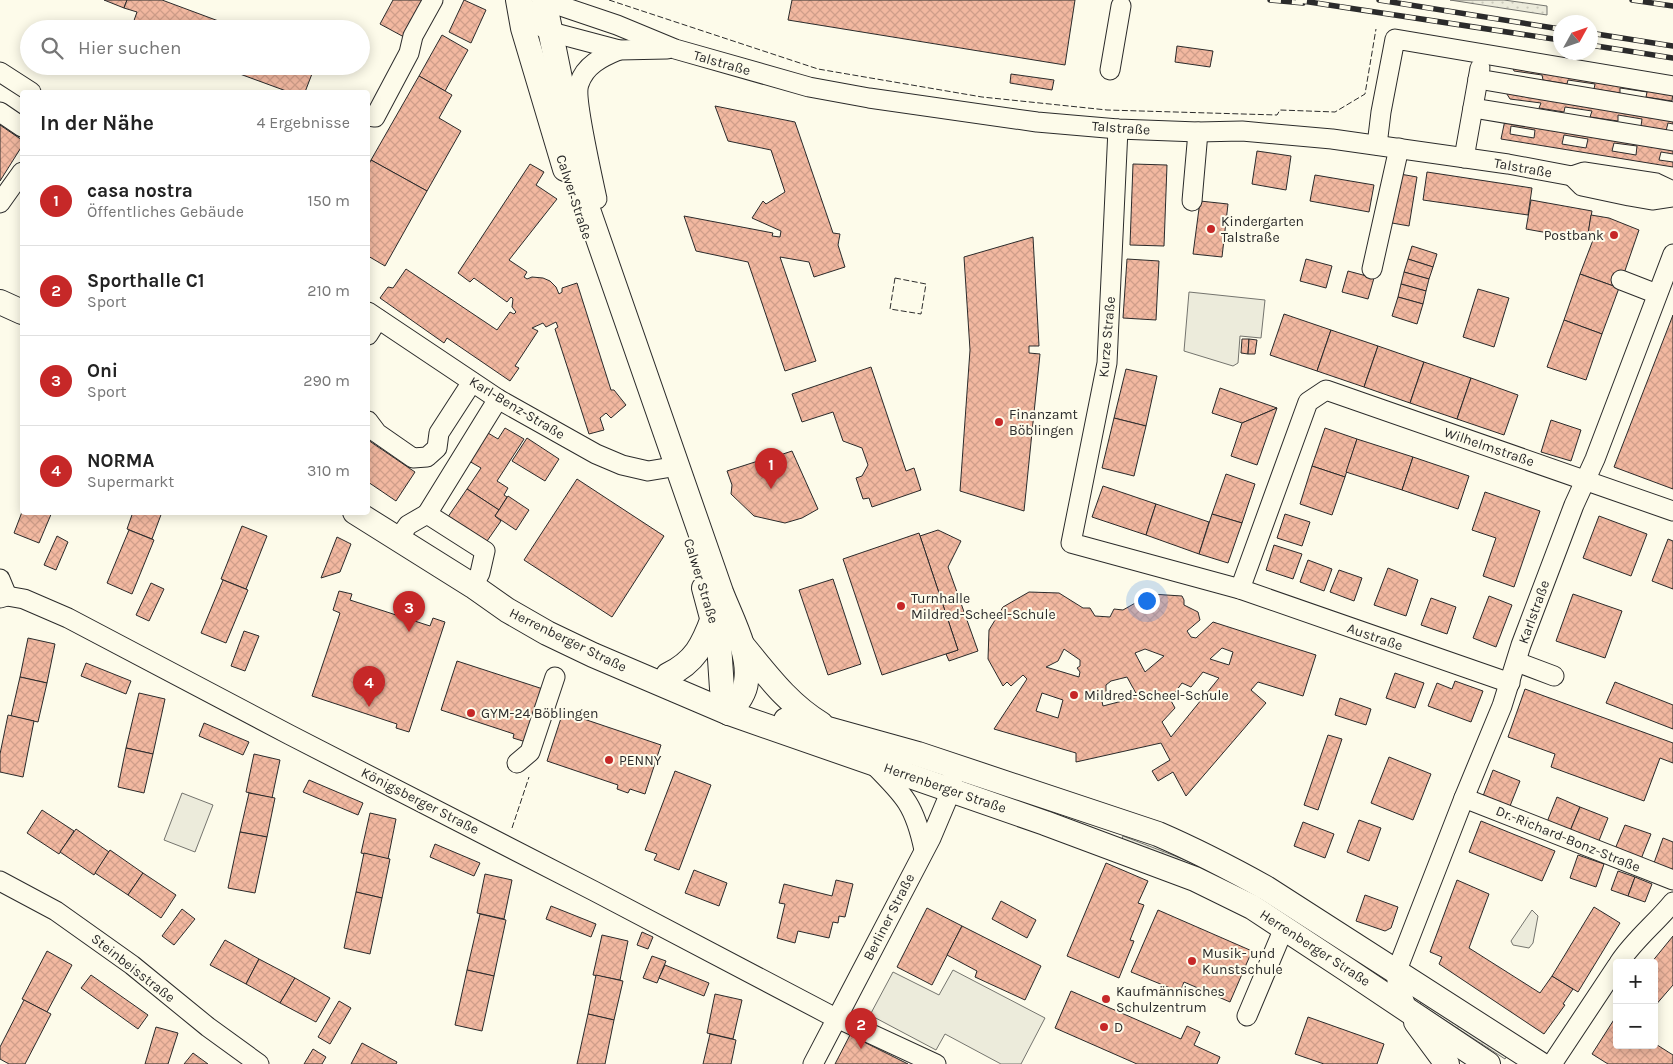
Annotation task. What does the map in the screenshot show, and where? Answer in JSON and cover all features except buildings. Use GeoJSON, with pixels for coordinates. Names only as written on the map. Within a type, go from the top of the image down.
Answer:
{"type":"FeatureCollection","features":[{"type":"Feature","properties":{"kind":"main road","name":"Calwer Straße"},"geometry":{"type":"LineString","coordinates":[[519,0],[525,36],[575,202],[666,468],[713,618],[730,704]]}},
{"type":"Feature","properties":{"kind":"main road","name":"Calwer Straße"},"geometry":{"type":"LineString","coordinates":[[544,0],[585,201],[721,592],[742,644],[747,668],[746,683],[730,704]]}},
{"type":"Feature","properties":{"kind":"main road"},"geometry":{"type":"LineString","coordinates":[[0,302],[20,311]]}},
{"type":"Feature","properties":{"kind":"main road","name":"Herrenberger Straße"},"geometry":{"type":"LineString","coordinates":[[360,515],[473,586],[507,610],[547,633],[593,655],[730,704],[782,720],[828,728],[918,754],[1158,834],[1192,849],[1266,888],[1540,1064]]}},
{"type":"Feature","properties":{"kind":"main road","name":"Herrenberger Straße"},"geometry":{"type":"LineString","coordinates":[[473,586],[514,602],[605,648],[730,704],[874,764],[950,789],[1195,879],[1252,907],[1488,1064]]}},
{"type":"Feature","properties":{"kind":"main road"},"geometry":{"type":"LineString","coordinates":[[668,675],[682,669],[690,661],[706,638],[713,618]]}},
{"type":"Feature","properties":{"kind":"main road"},"geometry":{"type":"LineString","coordinates":[[742,644],[782,694],[804,713],[828,728]]}},
{"type":"Feature","properties":{"kind":"main road"},"geometry":{"type":"LineString","coordinates":[[1407,1009],[1447,1064]]}},
{"type":"Feature","properties":{"kind":"street"},"geometry":{"type":"LineString","coordinates":[[370,116],[375,117],[410,53],[413,36],[432,0]]}},
{"type":"Feature","properties":{"kind":"street","name":"Talstraße"},"geometry":{"type":"LineString","coordinates":[[519,0],[531,18],[551,32],[619,50],[675,49]]}},
{"type":"Feature","properties":{"kind":"street","name":"Talstraße"},"geometry":{"type":"LineString","coordinates":[[544,0],[617,25],[675,49],[810,87],[846,94],[1037,122],[1118,129],[1198,132],[1242,131],[1285,134],[1399,148],[1572,176],[1584,172],[1656,183],[1673,191]]}},
{"type":"Feature","properties":{"kind":"street"},"geometry":{"type":"LineString","coordinates":[[1110,70],[1121,6]]}},
{"type":"Feature","properties":{"kind":"street"},"geometry":{"type":"LineString","coordinates":[[1377,145],[1381,112],[1395,39],[1673,86]]}},
{"type":"Feature","properties":{"kind":"street","name":"Talstraße"},"geometry":{"type":"LineString","coordinates":[[586,70],[604,56],[619,50]]}},
{"type":"Feature","properties":{"kind":"street"},"geometry":{"type":"LineString","coordinates":[[1464,158],[1483,54]]}},
{"type":"Feature","properties":{"kind":"street","name":"Calwer Straße"},"geometry":{"type":"LineString","coordinates":[[586,70],[578,85],[579,98],[597,200],[612,250],[608,268]]}},
{"type":"Feature","properties":{"kind":"street"},"geometry":{"type":"LineString","coordinates":[[0,72],[28,90]]}},
{"type":"Feature","properties":{"kind":"street"},"geometry":{"type":"LineString","coordinates":[[1478,79],[1673,112]]}},
{"type":"Feature","properties":{"kind":"street"},"geometry":{"type":"LineString","coordinates":[[1473,108],[1673,141]]}},
{"type":"Feature","properties":{"kind":"street"},"geometry":{"type":"LineString","coordinates":[[0,112],[20,126]]}},
{"type":"Feature","properties":{"kind":"street","name":"Kurze Straße"},"geometry":{"type":"LineString","coordinates":[[1071,543],[1107,363],[1118,129]]}},
{"type":"Feature","properties":{"kind":"street"},"geometry":{"type":"LineString","coordinates":[[1192,201],[1198,132]]}},
{"type":"Feature","properties":{"kind":"street"},"geometry":{"type":"LineString","coordinates":[[1372,269],[1399,148]]}},
{"type":"Feature","properties":{"kind":"street"},"geometry":{"type":"LineString","coordinates":[[0,203],[20,175]]}},
{"type":"Feature","properties":{"kind":"street","name":"Talstraße"},"geometry":{"type":"LineString","coordinates":[[1572,176],[1582,186],[1629,196],[1652,200],[1673,197]]}},
{"type":"Feature","properties":{"kind":"street","name":"Karlstraße"},"geometry":{"type":"LineString","coordinates":[[1397,972],[1411,931],[1510,684],[1521,646],[1673,254]]}},
{"type":"Feature","properties":{"kind":"street"},"geometry":{"type":"LineString","coordinates":[[1622,280],[1657,294]]}},
{"type":"Feature","properties":{"kind":"street","name":"Karl-Benz-Straße"},"geometry":{"type":"LineString","coordinates":[[373,316],[498,399],[605,458],[648,471],[666,468]]}},
{"type":"Feature","properties":{"kind":"street"},"geometry":{"type":"LineString","coordinates":[[370,424],[376,433],[413,458],[427,457],[437,448],[440,433],[472,382]]}},
{"type":"Feature","properties":{"kind":"street","name":"Wilhelmstraße"},"geometry":{"type":"LineString","coordinates":[[1240,588],[1308,402],[1326,390],[1673,511]]}},
{"type":"Feature","properties":{"kind":"street"},"geometry":{"type":"LineString","coordinates":[[398,539],[408,525],[427,514],[498,399]]}},
{"type":"Feature","properties":{"kind":"street"},"geometry":{"type":"LineString","coordinates":[[427,514],[485,551],[480,573],[473,586]]}},
{"type":"Feature","properties":{"kind":"street","name":"Austraße"},"geometry":{"type":"LineString","coordinates":[[1071,543],[1240,588],[1510,684]]}},
{"type":"Feature","properties":{"kind":"street","name":"Königsberger Straße"},"geometry":{"type":"LineString","coordinates":[[2,591],[68,618],[836,1018],[936,1064]]}},
{"type":"Feature","properties":{"kind":"street"},"geometry":{"type":"LineString","coordinates":[[1517,662],[1554,676]]}},
{"type":"Feature","properties":{"kind":"street"},"geometry":{"type":"LineString","coordinates":[[517,763],[530,752],[555,677]]}},
{"type":"Feature","properties":{"kind":"street"},"geometry":{"type":"LineString","coordinates":[[874,764],[902,794],[911,807],[919,825],[924,850]]}},
{"type":"Feature","properties":{"kind":"street","name":"Berliner Straße"},"geometry":{"type":"LineString","coordinates":[[813,1064],[924,850],[942,811],[957,767]]}},
{"type":"Feature","properties":{"kind":"street","name":"Dr.-Richard-Bonz-Straße"},"geometry":{"type":"LineString","coordinates":[[1464,798],[1673,880]]}},
{"type":"Feature","properties":{"kind":"street","name":"Steinbeisstraße"},"geometry":{"type":"LineString","coordinates":[[0,881],[56,911],[86,932],[258,1064]]}},
{"type":"Feature","properties":{"kind":"street"},"geometry":{"type":"LineString","coordinates":[[1622,959],[1673,902]]}},
{"type":"Feature","properties":{"kind":"street"},"geometry":{"type":"LineString","coordinates":[[1247,1016],[1284,928]]}},
{"type":"Feature","properties":{"kind":"street"},"geometry":{"type":"LineString","coordinates":[[1397,972],[1399,987],[1407,1009]]}},
{"type":"Feature","properties":{"kind":"street"},"geometry":{"type":"LineString","coordinates":[[1552,1064],[1613,972]]}},
{"type":"Feature","properties":{"kind":"shaded area"},"geometry":{"type":"Polygon","coordinates":[[[1450,0],[1504,0],[1547,6],[1547,15],[1450,0]]]}},
{"type":"Feature","properties":{"kind":"shaded area"},"geometry":{"type":"Polygon","coordinates":[[[1189,292],[1265,300],[1261,338],[1240,336],[1238,363],[1233,366],[1184,351],[1189,292]]]}},
{"type":"Feature","properties":{"kind":"shaded area"},"geometry":{"type":"Polygon","coordinates":[[[182,793],[213,805],[195,852],[164,840],[182,793]]]}},
{"type":"Feature","properties":{"kind":"shaded area"},"geometry":{"type":"Polygon","coordinates":[[[1123,836],[1201,866],[1250,890],[1349,953],[1347,958],[1121,841],[1123,836]]]}},
{"type":"Feature","properties":{"kind":"shaded area"},"geometry":{"type":"Polygon","coordinates":[[[1532,910],[1538,916],[1533,943],[1529,948],[1513,945],[1511,941],[1532,910]]]}},
{"type":"Feature","properties":{"kind":"shaded area"},"geometry":{"type":"Polygon","coordinates":[[[953,970],[1045,1018],[1021,1064],[1001,1064],[945,1034],[936,1050],[870,1015],[893,972],[939,995],[953,970]]]}},
{"type":"Feature","properties":{"kind":"shaded area"},"geometry":{"type":"Polygon","coordinates":[[[1423,999],[1508,1054],[1505,1059],[1420,1004],[1423,999]]]}},
{"type":"Feature","properties":{"kind":"railway"},"geometry":{"type":"LineString","coordinates":[[1270,0],[1303,3]]}},
{"type":"Feature","properties":{"kind":"railway"},"geometry":{"type":"LineString","coordinates":[[1296,0],[1553,39]]}},
{"type":"Feature","properties":{"kind":"railway"},"geometry":{"type":"LineString","coordinates":[[1379,0],[1553,28]]}},
{"type":"Feature","properties":{"kind":"railway"},"geometry":{"type":"LineString","coordinates":[[1632,0],[1673,6]]}},
{"type":"Feature","properties":{"kind":"railway"},"geometry":{"type":"LineString","coordinates":[[1598,34],[1673,46]]}},
{"type":"Feature","properties":{"kind":"railway"},"geometry":{"type":"LineString","coordinates":[[1598,46],[1673,58]]}},
{"type":"Feature","properties":{"kind":"fence"},"geometry":{"type":"LineString","coordinates":[[609,0],[818,69],[982,97],[1107,110],[1277,115],[1280,110],[1335,112],[1365,94],[1376,29]]}},
{"type":"Feature","properties":{"kind":"fence"},"geometry":{"type":"LineString","coordinates":[[895,278],[926,284],[921,314],[890,309],[895,278]]}},
{"type":"Feature","properties":{"kind":"fence"},"geometry":{"type":"LineString","coordinates":[[512,828],[529,777]]}},
{"type":"Feature","properties":{"kind":"place","name":"Kindergarten Talstraße"},"geometry":{"type":"Point","coordinates":[1211,229]}},
{"type":"Feature","properties":{"kind":"place","name":"Postbank"},"geometry":{"type":"Point","coordinates":[1614,235]}},
{"type":"Feature","properties":{"kind":"place","name":"Finanzamt Böblingen"},"geometry":{"type":"Point","coordinates":[999,422]}},
{"type":"Feature","properties":{"kind":"place","name":"casa nostra"},"geometry":{"type":"Point","coordinates":[771,489]}},
{"type":"Feature","properties":{"kind":"place","name":"Turnhalle Mildred-Scheel-Schule"},"geometry":{"type":"Point","coordinates":[901,606]}},
{"type":"Feature","properties":{"kind":"place","name":"Oni"},"geometry":{"type":"Point","coordinates":[409,632]}},
{"type":"Feature","properties":{"kind":"place","name":"Mildred-Scheel-Schule"},"geometry":{"type":"Point","coordinates":[1074,695]}},
{"type":"Feature","properties":{"kind":"place","name":"NORMA"},"geometry":{"type":"Point","coordinates":[369,707]}},
{"type":"Feature","properties":{"kind":"place","name":"GYM-24 Böblingen"},"geometry":{"type":"Point","coordinates":[471,713]}},
{"type":"Feature","properties":{"kind":"place","name":"PENNY"},"geometry":{"type":"Point","coordinates":[609,760]}},
{"type":"Feature","properties":{"kind":"place","name":"Musik- und Kunstschule"},"geometry":{"type":"Point","coordinates":[1192,961]}},
{"type":"Feature","properties":{"kind":"place","name":"Kaufmännisches Schulzentrum"},"geometry":{"type":"Point","coordinates":[1106,999]}},
{"type":"Feature","properties":{"kind":"place","name":"D"},"geometry":{"type":"Point","coordinates":[1104,1027]}},
{"type":"Feature","properties":{"kind":"place","name":"Sporthalle C1"},"geometry":{"type":"Point","coordinates":[861,1049]}}]}
